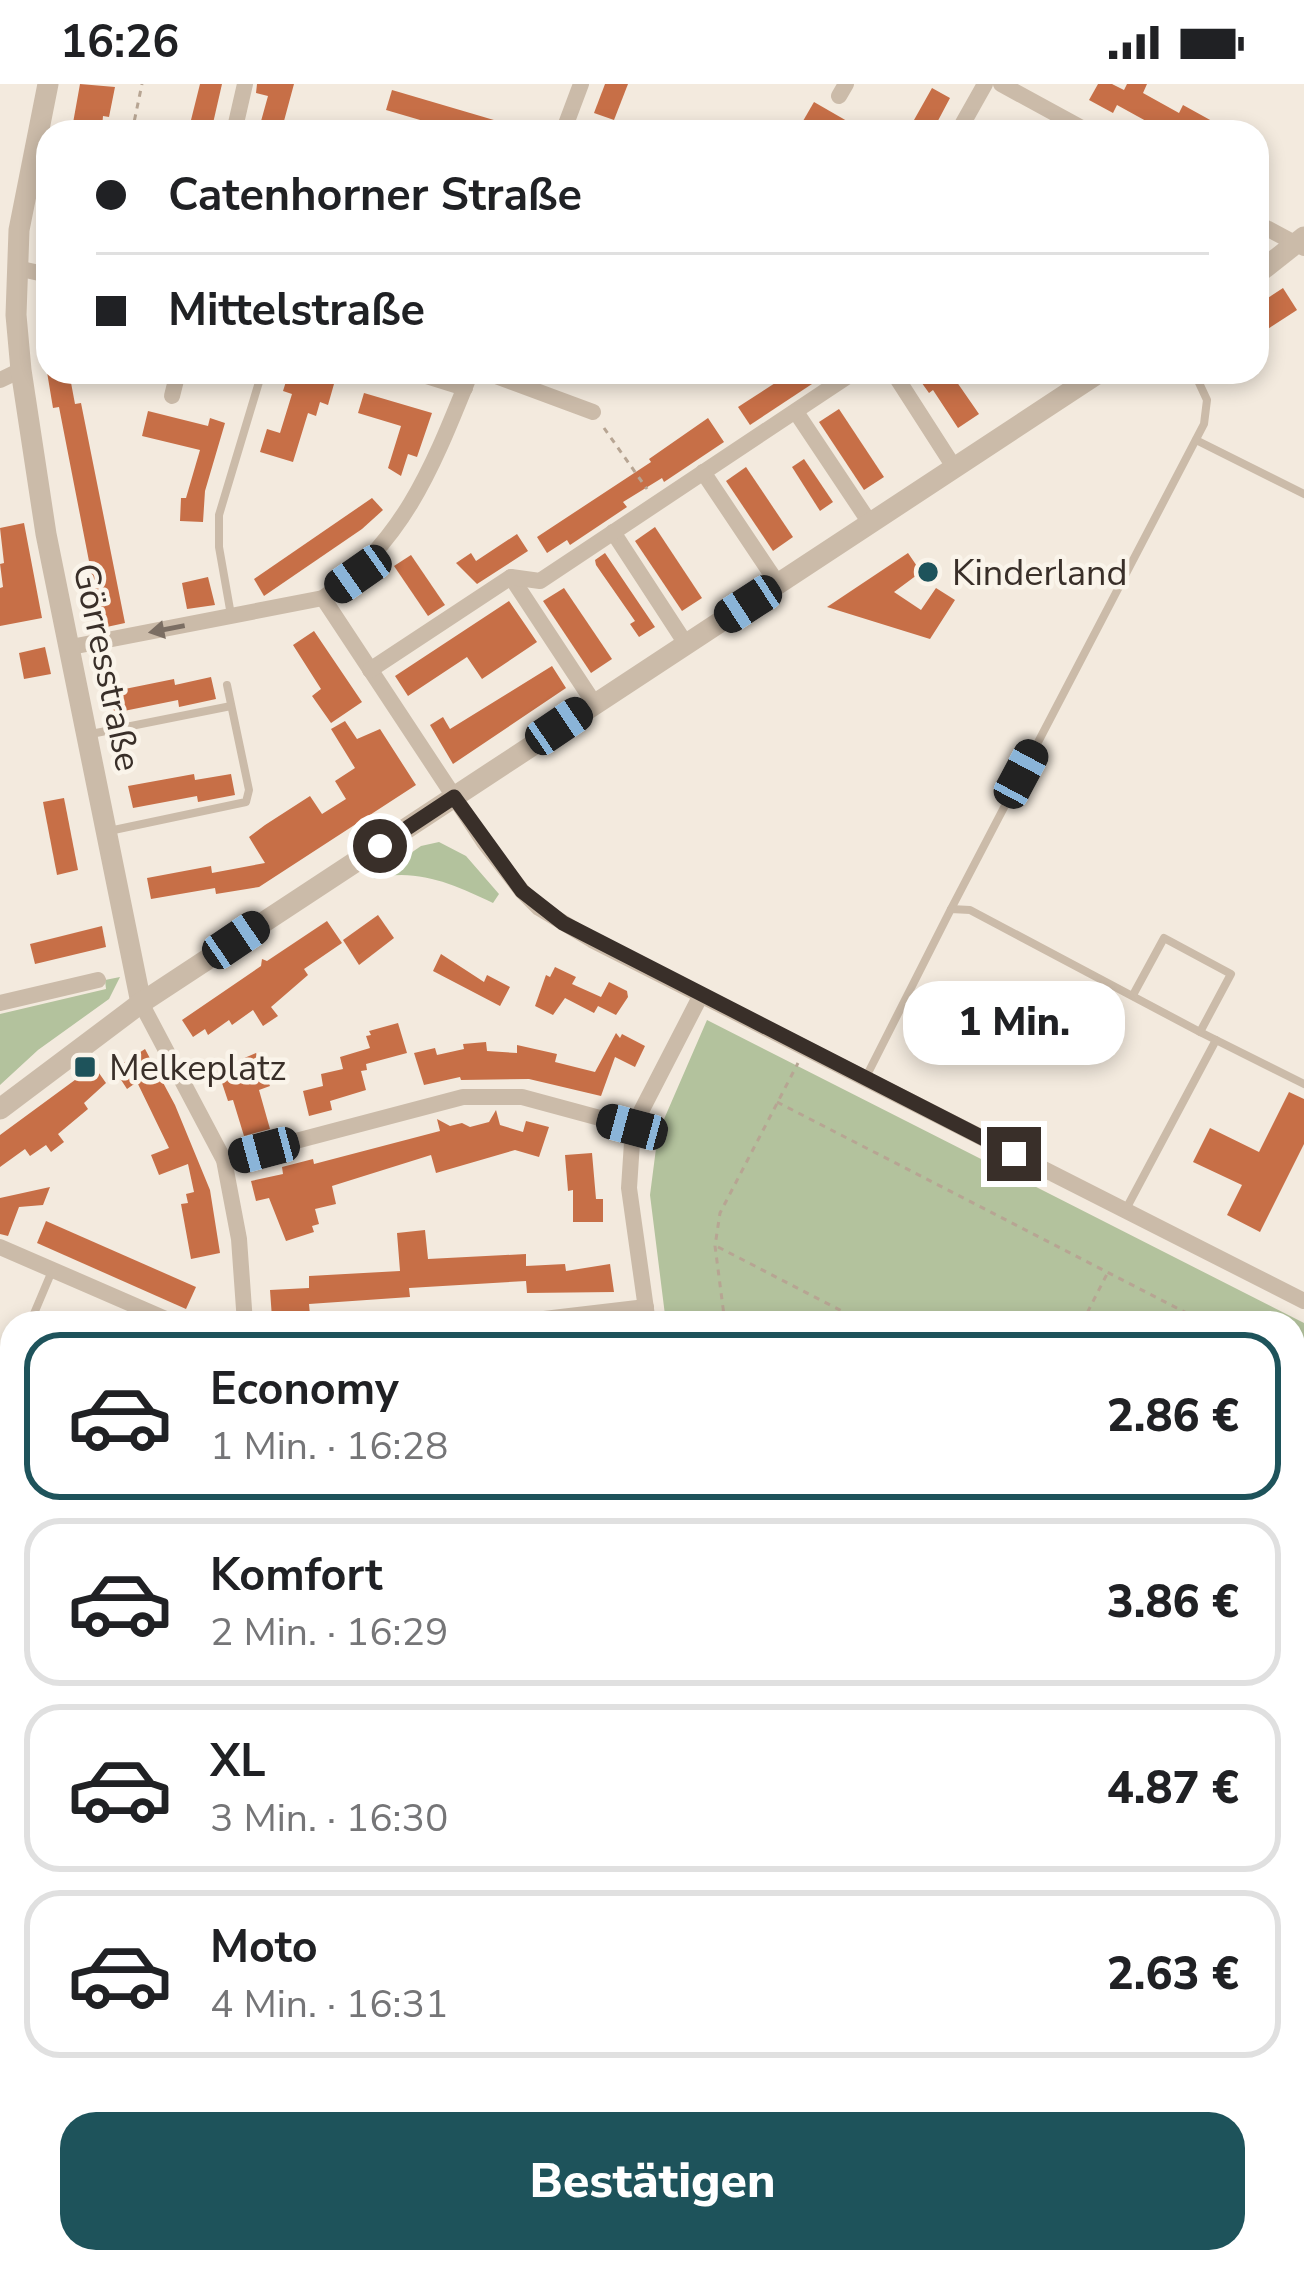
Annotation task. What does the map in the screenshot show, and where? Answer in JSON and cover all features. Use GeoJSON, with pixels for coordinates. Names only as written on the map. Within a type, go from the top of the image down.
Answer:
{"type":"FeatureCollection","features":[{"type":"Feature","properties":{"kind":"street","name":"Görresstraße"},"geometry":{"type":"LineString","coordinates":[[41,120],[48,84]]}},
{"type":"Feature","properties":{"kind":"street"},"geometry":{"type":"LineString","coordinates":[[237,120],[245,84]]}},
{"type":"Feature","properties":{"kind":"street"},"geometry":{"type":"LineString","coordinates":[[568,120],[581,84]]}},
{"type":"Feature","properties":{"kind":"street"},"geometry":{"type":"LineString","coordinates":[[965,120],[985,84]]}},
{"type":"Feature","properties":{"kind":"street"},"geometry":{"type":"LineString","coordinates":[[1001,84],[1067,120]]}},
{"type":"Feature","properties":{"kind":"street","name":"Görresstraße"},"geometry":{"type":"LineString","coordinates":[[36,144],[19,230],[18,344],[10,375],[71,647],[141,1003]]}},
{"type":"Feature","properties":{"kind":"street"},"geometry":{"type":"LineString","coordinates":[[1269,228],[1301,242]]}},
{"type":"Feature","properties":{"kind":"street"},"geometry":{"type":"LineString","coordinates":[[1269,265],[1301,242]]}},
{"type":"Feature","properties":{"kind":"street"},"geometry":{"type":"LineString","coordinates":[[17,268],[36,272]]}},
{"type":"Feature","properties":{"kind":"street"},"geometry":{"type":"LineString","coordinates":[[172,396],[175,384]]}},
{"type":"Feature","properties":{"kind":"street"},"geometry":{"type":"LineString","coordinates":[[71,647],[322,598],[358,574],[388,540],[436,462],[466,384]]}},
{"type":"Feature","properties":{"kind":"street"},"geometry":{"type":"LineString","coordinates":[[517,384],[593,412]]}},
{"type":"Feature","properties":{"kind":"street"},"geometry":{"type":"LineString","coordinates":[[370,670],[511,577],[540,580],[837,384]]}},
{"type":"Feature","properties":{"kind":"street"},"geometry":{"type":"LineString","coordinates":[[901,384],[954,467]]}},
{"type":"Feature","properties":{"kind":"street"},"geometry":{"type":"LineString","coordinates":[[0,1109],[141,1003],[1082,384]]}},
{"type":"Feature","properties":{"kind":"street"},"geometry":{"type":"LineString","coordinates":[[796,412],[870,523]]}},
{"type":"Feature","properties":{"kind":"street"},"geometry":{"type":"LineString","coordinates":[[703,472],[778,584]]}},
{"type":"Feature","properties":{"kind":"street"},"geometry":{"type":"LineString","coordinates":[[613,532],[686,644]]}},
{"type":"Feature","properties":{"kind":"street"},"geometry":{"type":"LineString","coordinates":[[511,577],[594,703]]}},
{"type":"Feature","properties":{"kind":"street"},"geometry":{"type":"LineString","coordinates":[[322,598],[497,859],[539,908],[1304,1301]]}},
{"type":"Feature","properties":{"kind":"street"},"geometry":{"type":"LineString","coordinates":[[0,1003],[98,980]]}},
{"type":"Feature","properties":{"kind":"street"},"geometry":{"type":"LineString","coordinates":[[646,1311],[628,1188],[632,1127],[701,995]]}},
{"type":"Feature","properties":{"kind":"street"},"geometry":{"type":"LineString","coordinates":[[141,1003],[224,1160],[244,1311]]}},
{"type":"Feature","properties":{"kind":"street"},"geometry":{"type":"LineString","coordinates":[[224,1160],[463,1097],[522,1097],[632,1127]]}},
{"type":"Feature","properties":{"kind":"street"},"geometry":{"type":"LineString","coordinates":[[0,1247],[147,1311]]}},
{"type":"Feature","properties":{"kind":"lane"},"geometry":{"type":"LineString","coordinates":[[232,617],[219,547],[219,515],[258,384]]}},
{"type":"Feature","properties":{"kind":"lane"},"geometry":{"type":"LineString","coordinates":[[865,1078],[1196,440],[1208,410],[1201,384]]}},
{"type":"Feature","properties":{"kind":"lane"},"geometry":{"type":"LineString","coordinates":[[1196,440],[1304,494]]}},
{"type":"Feature","properties":{"kind":"lane"},"geometry":{"type":"LineString","coordinates":[[107,831],[246,802],[249,790],[227,685]]}},
{"type":"Feature","properties":{"kind":"lane"},"geometry":{"type":"LineString","coordinates":[[88,735],[231,706]]}},
{"type":"Feature","properties":{"kind":"lane"},"geometry":{"type":"LineString","coordinates":[[951,909],[970,910],[1304,1084]]}},
{"type":"Feature","properties":{"kind":"lane"},"geometry":{"type":"LineString","coordinates":[[1132,995],[1164,938],[1231,974],[1200,1032]]}},
{"type":"Feature","properties":{"kind":"lane"},"geometry":{"type":"LineString","coordinates":[[1125,1210],[1216,1040]]}},
{"type":"Feature","properties":{"kind":"lane"},"geometry":{"type":"LineString","coordinates":[[35,1311],[53,1270]]}},
{"type":"Feature","properties":{"kind":"path"},"geometry":{"type":"LineString","coordinates":[[134,120],[142,84]]}},
{"type":"Feature","properties":{"kind":"path"},"geometry":{"type":"LineString","coordinates":[[593,412],[656,502]]}},
{"type":"Feature","properties":{"kind":"path"},"geometry":{"type":"LineString","coordinates":[[724,1311],[716,1246],[720,1213],[805,1048]]}},
{"type":"Feature","properties":{"kind":"path"},"geometry":{"type":"LineString","coordinates":[[777,1102],[1183,1311]]}},
{"type":"Feature","properties":{"kind":"path"},"geometry":{"type":"LineString","coordinates":[[716,1246],[843,1311]]}},
{"type":"Feature","properties":{"kind":"path"},"geometry":{"type":"LineString","coordinates":[[1088,1311],[1108,1272]]}},
{"type":"Feature","properties":{"kind":"green space"},"geometry":{"type":"Polygon","coordinates":[[[439,842],[466,856],[499,894],[493,903],[420,877],[373,879],[421,846],[439,842]]]}},
{"type":"Feature","properties":{"kind":"green space"},"geometry":{"type":"Polygon","coordinates":[[[120,977],[109,999],[38,1050],[0,1085],[0,1014],[106,989],[105,980],[120,977]]]}},
{"type":"Feature","properties":{"kind":"green space"},"geometry":{"type":"Polygon","coordinates":[[[707,1020],[1280,1311],[664,1311],[650,1195],[658,1133],[707,1020]]]}},
{"type":"Feature","properties":{"kind":"building"},"geometry":{"type":"Polygon","coordinates":[[[80,84],[115,87],[109,117],[74,120],[80,84]]]}},
{"type":"Feature","properties":{"kind":"building"},"geometry":{"type":"Polygon","coordinates":[[[200,84],[222,84],[214,120],[191,120],[200,84]]]}},
{"type":"Feature","properties":{"kind":"building"},"geometry":{"type":"Polygon","coordinates":[[[257,84],[294,84],[284,120],[261,120],[268,96],[256,93],[257,84]]]}},
{"type":"Feature","properties":{"kind":"building"},"geometry":{"type":"Polygon","coordinates":[[[605,84],[628,84],[614,120],[594,113],[605,84]]]}},
{"type":"Feature","properties":{"kind":"building"},"geometry":{"type":"Polygon","coordinates":[[[1098,84],[1124,90],[1127,84],[1147,84],[1143,93],[1179,113],[1183,105],[1210,120],[1144,120],[1117,105],[1113,113],[1089,100],[1098,84]]]}},
{"type":"Feature","properties":{"kind":"building"},"geometry":{"type":"Polygon","coordinates":[[[932,88],[950,98],[938,120],[914,120],[932,88]]]}},
{"type":"Feature","properties":{"kind":"building"},"geometry":{"type":"Polygon","coordinates":[[[392,90],[494,120],[420,120],[386,110],[392,90]]]}},
{"type":"Feature","properties":{"kind":"building"},"geometry":{"type":"Polygon","coordinates":[[[814,102],[845,120],[804,120],[814,102]]]}},
{"type":"Feature","properties":{"kind":"building"},"geometry":{"type":"Polygon","coordinates":[[[1283,288],[1297,310],[1269,328],[1269,297],[1283,288]]]}},
{"type":"Feature","properties":{"kind":"building"},"geometry":{"type":"Polygon","coordinates":[[[49,384],[71,384],[75,404],[81,403],[125,623],[102,628],[59,407],[53,408],[49,384]]]}},
{"type":"Feature","properties":{"kind":"building"},"geometry":{"type":"Polygon","coordinates":[[[285,384],[334,384],[328,405],[320,402],[316,416],[308,413],[293,462],[260,452],[267,429],[280,433],[292,394],[283,391],[285,384]]]}},
{"type":"Feature","properties":{"kind":"building"},"geometry":{"type":"Polygon","coordinates":[[[773,384],[812,384],[750,425],[738,407],[773,384]]]}},
{"type":"Feature","properties":{"kind":"building"},"geometry":{"type":"Polygon","coordinates":[[[923,384],[958,384],[979,414],[958,428],[933,390],[929,393],[923,384]]]}},
{"type":"Feature","properties":{"kind":"building"},"geometry":{"type":"Polygon","coordinates":[[[364,393],[432,413],[417,457],[408,454],[401,476],[388,468],[401,426],[358,413],[364,393]]]}},
{"type":"Feature","properties":{"kind":"building"},"geometry":{"type":"Polygon","coordinates":[[[839,409],[884,477],[864,490],[819,422],[839,409]]]}},
{"type":"Feature","properties":{"kind":"building"},"geometry":{"type":"Polygon","coordinates":[[[148,411],[208,426],[210,418],[225,423],[205,491],[203,522],[180,521],[181,498],[186,498],[200,450],[142,436],[148,411]]]}},
{"type":"Feature","properties":{"kind":"building"},"geometry":{"type":"Polygon","coordinates":[[[708,418],[724,442],[664,482],[662,478],[623,502],[627,507],[570,545],[567,540],[547,553],[537,537],[708,418]]]}},
{"type":"Feature","properties":{"kind":"building"},"geometry":{"type":"Polygon","coordinates":[[[804,459],[833,502],[820,511],[792,467],[804,459]]]}},
{"type":"Feature","properties":{"kind":"building"},"geometry":{"type":"Polygon","coordinates":[[[746,467],[793,537],[773,551],[726,481],[746,467]]]}},
{"type":"Feature","properties":{"kind":"building"},"geometry":{"type":"Polygon","coordinates":[[[372,498],[383,510],[264,596],[254,579],[372,498]]]}},
{"type":"Feature","properties":{"kind":"building"},"geometry":{"type":"Polygon","coordinates":[[[24,523],[42,618],[0,626],[0,564],[4,563],[0,528],[24,523]]]}},
{"type":"Feature","properties":{"kind":"building"},"geometry":{"type":"Polygon","coordinates":[[[655,527],[702,598],[682,611],[635,541],[655,527]]]}},
{"type":"Feature","properties":{"kind":"building"},"geometry":{"type":"Polygon","coordinates":[[[517,534],[528,551],[477,584],[456,563],[471,553],[476,561],[517,534]]]}},
{"type":"Feature","properties":{"kind":"building"},"geometry":{"type":"Polygon","coordinates":[[[605,553],[655,627],[639,637],[630,624],[635,621],[596,565],[595,560],[605,553]]]}},
{"type":"Feature","properties":{"kind":"building"},"geometry":{"type":"Polygon","coordinates":[[[908,553],[921,572],[894,592],[921,610],[936,588],[955,600],[930,639],[827,607],[908,553]]]}},
{"type":"Feature","properties":{"kind":"building"},"geometry":{"type":"Polygon","coordinates":[[[411,555],[445,605],[428,616],[394,566],[411,555]]]}},
{"type":"Feature","properties":{"kind":"building"},"geometry":{"type":"Polygon","coordinates":[[[208,577],[215,605],[187,609],[182,583],[208,577]]]}},
{"type":"Feature","properties":{"kind":"building"},"geometry":{"type":"Polygon","coordinates":[[[564,588],[612,659],[591,673],[543,601],[564,588]]]}},
{"type":"Feature","properties":{"kind":"building"},"geometry":{"type":"Polygon","coordinates":[[[509,601],[537,642],[482,679],[467,657],[408,696],[395,676],[509,601]]]}},
{"type":"Feature","properties":{"kind":"building"},"geometry":{"type":"Polygon","coordinates":[[[314,631],[362,702],[331,723],[312,696],[321,689],[293,645],[314,631]]]}},
{"type":"Feature","properties":{"kind":"building"},"geometry":{"type":"Polygon","coordinates":[[[45,647],[51,674],[24,679],[19,653],[45,647]]]}},
{"type":"Feature","properties":{"kind":"building"},"geometry":{"type":"Polygon","coordinates":[[[552,666],[566,688],[453,764],[430,725],[443,717],[450,729],[552,666]]]}},
{"type":"Feature","properties":{"kind":"building"},"geometry":{"type":"Polygon","coordinates":[[[211,677],[216,699],[179,707],[178,700],[114,713],[110,692],[211,677]]]}},
{"type":"Feature","properties":{"kind":"building"},"geometry":{"type":"Polygon","coordinates":[[[345,721],[357,739],[380,729],[416,785],[259,887],[216,894],[215,888],[151,899],[147,878],[211,866],[212,873],[265,863],[249,837],[310,796],[322,814],[346,799],[335,781],[355,768],[331,729],[345,721]]]}},
{"type":"Feature","properties":{"kind":"building"},"geometry":{"type":"Polygon","coordinates":[[[194,774],[195,780],[231,774],[235,795],[198,802],[197,796],[133,808],[128,786],[194,774]]]}},
{"type":"Feature","properties":{"kind":"building"},"geometry":{"type":"Polygon","coordinates":[[[64,798],[78,870],[57,875],[43,802],[64,798]]]}},
{"type":"Feature","properties":{"kind":"building"},"geometry":{"type":"Polygon","coordinates":[[[378,915],[394,938],[359,965],[343,940],[378,915]]]}},
{"type":"Feature","properties":{"kind":"building"},"geometry":{"type":"Polygon","coordinates":[[[327,921],[342,943],[304,969],[308,975],[271,1007],[278,1016],[263,1026],[253,1010],[232,1025],[229,1020],[208,1035],[205,1029],[193,1037],[182,1020],[261,966],[262,959],[267,961],[327,921]]]}},
{"type":"Feature","properties":{"kind":"building"},"geometry":{"type":"Polygon","coordinates":[[[102,926],[106,947],[35,964],[30,944],[102,926]]]}},
{"type":"Feature","properties":{"kind":"building"},"geometry":{"type":"Polygon","coordinates":[[[441,954],[484,982],[487,975],[510,987],[500,1006],[433,971],[441,954]]]}},
{"type":"Feature","properties":{"kind":"building"},"geometry":{"type":"Polygon","coordinates":[[[555,967],[576,977],[572,984],[601,997],[609,982],[627,991],[628,997],[616,1015],[598,1006],[594,1013],[565,998],[553,1015],[535,1006],[546,975],[550,977],[555,967]]]}},
{"type":"Feature","properties":{"kind":"building"},"geometry":{"type":"Polygon","coordinates":[[[398,1023],[407,1053],[366,1064],[367,1070],[361,1071],[366,1090],[330,1101],[332,1110],[309,1116],[303,1091],[323,1086],[321,1074],[343,1069],[340,1057],[370,1048],[369,1031],[398,1023]]]}},
{"type":"Feature","properties":{"kind":"building"},"geometry":{"type":"Polygon","coordinates":[[[616,1033],[645,1046],[635,1067],[615,1057],[601,1096],[529,1079],[460,1077],[424,1085],[414,1053],[435,1048],[437,1055],[464,1049],[463,1044],[486,1042],[487,1051],[517,1053],[517,1045],[557,1054],[555,1062],[595,1072],[616,1033]]]}},
{"type":"Feature","properties":{"kind":"building"},"geometry":{"type":"Polygon","coordinates":[[[145,1049],[175,1105],[210,1190],[220,1253],[191,1259],[181,1204],[188,1203],[186,1194],[194,1192],[188,1164],[159,1175],[151,1155],[169,1148],[137,1082],[127,1089],[114,1069],[145,1049]]]}},
{"type":"Feature","properties":{"kind":"building"},"geometry":{"type":"Polygon","coordinates":[[[256,1053],[270,1086],[259,1090],[270,1129],[244,1136],[221,1080],[247,1071],[242,1059],[256,1053]]]}},
{"type":"Feature","properties":{"kind":"building"},"geometry":{"type":"Polygon","coordinates":[[[94,1066],[106,1083],[84,1103],[88,1109],[58,1134],[64,1142],[51,1152],[46,1145],[30,1156],[25,1149],[0,1167],[0,1135],[94,1066]]]}},
{"type":"Feature","properties":{"kind":"building"},"geometry":{"type":"Polygon","coordinates":[[[1289,1092],[1304,1099],[1304,1144],[1260,1232],[1227,1215],[1242,1185],[1193,1162],[1210,1128],[1259,1152],[1289,1092]]]}},
{"type":"Feature","properties":{"kind":"building"},"geometry":{"type":"Polygon","coordinates":[[[496,1110],[500,1125],[523,1132],[526,1121],[549,1127],[539,1157],[515,1150],[436,1173],[431,1155],[332,1186],[336,1204],[315,1209],[319,1224],[312,1226],[314,1232],[286,1241],[269,1198],[256,1201],[251,1181],[283,1174],[282,1167],[313,1159],[314,1164],[440,1131],[437,1119],[450,1126],[489,1122],[496,1110]]]}},
{"type":"Feature","properties":{"kind":"building"},"geometry":{"type":"Polygon","coordinates":[[[592,1153],[596,1199],[603,1199],[603,1222],[573,1222],[573,1190],[568,1191],[565,1155],[592,1153]]]}},
{"type":"Feature","properties":{"kind":"building"},"geometry":{"type":"Polygon","coordinates":[[[50,1187],[43,1205],[19,1207],[8,1236],[0,1234],[0,1198],[50,1187]]]}},
{"type":"Feature","properties":{"kind":"building"},"geometry":{"type":"Polygon","coordinates":[[[46,1221],[196,1287],[186,1309],[37,1243],[46,1221]]]}},
{"type":"Feature","properties":{"kind":"building"},"geometry":{"type":"Polygon","coordinates":[[[425,1230],[428,1259],[526,1254],[526,1266],[565,1264],[566,1271],[610,1264],[614,1292],[527,1293],[526,1281],[409,1288],[410,1297],[309,1304],[310,1311],[272,1311],[270,1290],[309,1288],[309,1276],[400,1271],[397,1233],[425,1230]]]}},
{"type":"Feature","properties":{"kind":"place","name":"Kinderland"},"geometry":{"type":"Point","coordinates":[928,572]}},
{"type":"Feature","properties":{"kind":"place","name":"Melkeplatz"},"geometry":{"type":"Point","coordinates":[85,1067]}},
{"type":"Feature","properties":{"kind":"route"},"geometry":{"type":"LineString","coordinates":[[380,846],[454,797],[539,908],[592,940],[1014,1154]]}}]}
